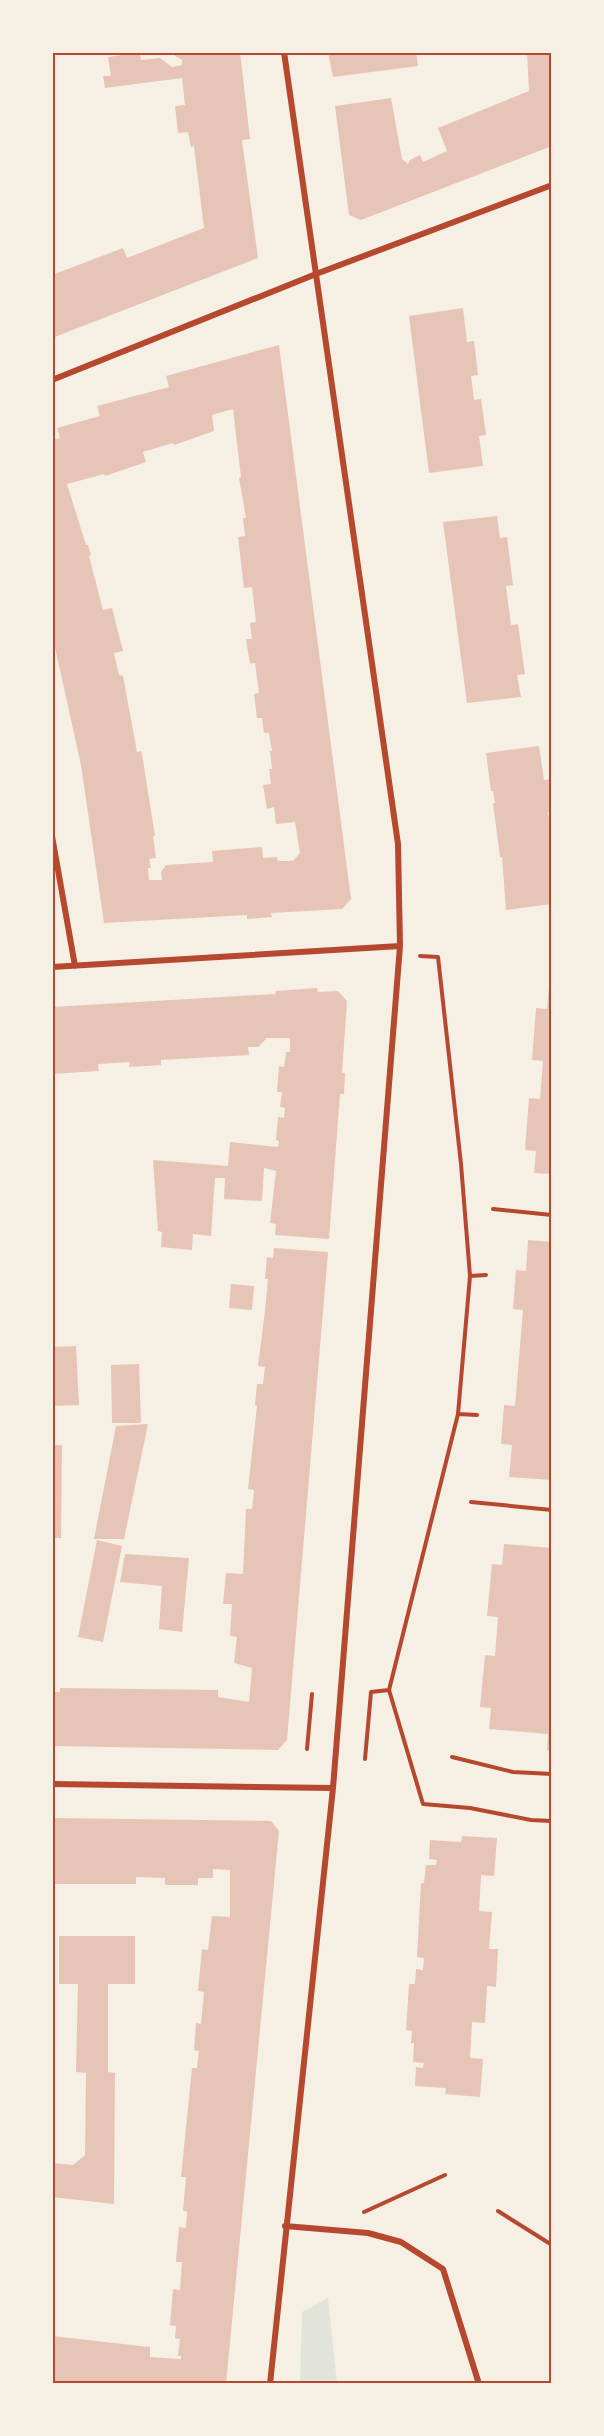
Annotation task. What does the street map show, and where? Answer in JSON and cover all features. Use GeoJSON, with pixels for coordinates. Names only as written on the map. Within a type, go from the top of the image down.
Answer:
{"type":"FeatureCollection","features":[{"type":"Feature","properties":{"kind":"street"},"geometry":{"type":"LineString","coordinates":[[270,2384],[333,1788],[400,946],[398,844],[284,52]]}},
{"type":"Feature","properties":{"kind":"street"},"geometry":{"type":"LineString","coordinates":[[52,380],[316,274],[552,185]]}},
{"type":"Feature","properties":{"kind":"street"},"geometry":{"type":"LineString","coordinates":[[52,836],[75,966]]}},
{"type":"Feature","properties":{"kind":"street"},"geometry":{"type":"LineString","coordinates":[[52,967],[400,946]]}},
{"type":"Feature","properties":{"kind":"street"},"geometry":{"type":"LineString","coordinates":[[52,1784],[333,1788]]}},
{"type":"Feature","properties":{"kind":"street"},"geometry":{"type":"LineString","coordinates":[[285,2226],[368,2234],[401,2242],[443,2269],[479,2384]]}},
{"type":"Feature","properties":{"kind":"path"},"geometry":{"type":"LineString","coordinates":[[399,954],[438,957],[461,1164],[470,1276],[458,1414],[389,1690],[423,1804],[470,1808],[531,1820],[552,1821]]}},
{"type":"Feature","properties":{"kind":"path"},"geometry":{"type":"LineString","coordinates":[[493,1209],[552,1215]]}},
{"type":"Feature","properties":{"kind":"path"},"geometry":{"type":"LineString","coordinates":[[470,1276],[486,1275]]}},
{"type":"Feature","properties":{"kind":"path"},"geometry":{"type":"LineString","coordinates":[[458,1414],[477,1415]]}},
{"type":"Feature","properties":{"kind":"path"},"geometry":{"type":"LineString","coordinates":[[471,1502],[552,1510]]}},
{"type":"Feature","properties":{"kind":"path"},"geometry":{"type":"LineString","coordinates":[[365,1759],[371,1692],[389,1690]]}},
{"type":"Feature","properties":{"kind":"path"},"geometry":{"type":"LineString","coordinates":[[307,1749],[312,1694]]}},
{"type":"Feature","properties":{"kind":"path"},"geometry":{"type":"LineString","coordinates":[[452,1757],[513,1772],[552,1774]]}},
{"type":"Feature","properties":{"kind":"path"},"geometry":{"type":"LineString","coordinates":[[365,2211],[445,2175]]}},
{"type":"Feature","properties":{"kind":"path"},"geometry":{"type":"LineString","coordinates":[[498,2211],[552,2245]]}},
{"type":"Feature","properties":{"kind":"shaded area"},"geometry":{"type":"Polygon","coordinates":[[[328,2298],[337,2383],[300,2383],[302,2312],[328,2298]]]}},
{"type":"Feature","properties":{"kind":"building"},"geometry":{"type":"Polygon","coordinates":[[[175,52],[240,52],[250,139],[242,140],[258,258],[52,338],[52,275],[123,248],[127,258],[204,228],[194,146],[191,147],[188,132],[178,133],[175,106],[185,105],[182,78],[105,88],[103,76],[111,76],[108,57],[137,53],[141,60],[160,58],[172,67],[182,65],[182,60],[175,56],[175,52]]]}},
{"type":"Feature","properties":{"kind":"building"},"geometry":{"type":"Polygon","coordinates":[[[328,52],[416,52],[418,66],[333,77],[328,52]]]}},
{"type":"Feature","properties":{"kind":"building"},"geometry":{"type":"Polygon","coordinates":[[[527,52],[552,52],[552,146],[361,220],[349,215],[335,106],[391,98],[402,159],[408,164],[410,160],[420,155],[423,162],[447,151],[438,128],[529,91],[527,52]]]}},
{"type":"Feature","properties":{"kind":"building"},"geometry":{"type":"Polygon","coordinates":[[[463,308],[467,342],[474,341],[478,375],[471,376],[474,400],[481,399],[486,435],[479,436],[483,466],[429,473],[409,316],[463,308]]]}},
{"type":"Feature","properties":{"kind":"building"},"geometry":{"type":"Polygon","coordinates":[[[279,345],[351,899],[342,909],[271,913],[272,917],[247,919],[247,915],[104,923],[81,765],[52,634],[52,440],[60,438],[57,428],[100,416],[97,406],[169,387],[166,376],[279,345]],[[233,409],[212,415],[214,431],[174,445],[173,443],[143,452],[146,462],[105,476],[104,474],[67,484],[91,555],[89,556],[103,610],[112,608],[123,651],[114,653],[119,675],[123,676],[137,752],[141,751],[142,754],[155,836],[153,836],[156,858],[149,859],[151,868],[148,868],[149,880],[162,880],[161,872],[166,865],[213,862],[212,851],[262,847],[263,858],[277,857],[278,861],[293,861],[300,853],[295,822],[276,824],[274,807],[267,809],[263,785],[271,784],[269,769],[272,769],[270,751],[272,751],[269,733],[264,733],[262,718],[257,718],[254,694],[259,693],[255,663],[250,664],[246,639],[252,639],[250,623],[256,622],[252,587],[244,588],[238,537],[245,536],[243,518],[246,518],[239,478],[241,477],[233,409]]]}},
{"type":"Feature","properties":{"kind":"building"},"geometry":{"type":"Polygon","coordinates":[[[497,516],[500,538],[507,537],[513,585],[506,586],[511,625],[518,624],[525,674],[517,675],[521,697],[467,703],[443,522],[497,516]]]}},
{"type":"Feature","properties":{"kind":"building"},"geometry":{"type":"Polygon","coordinates":[[[539,746],[544,780],[551,779],[552,787],[552,812],[548,812],[552,836],[552,904],[506,910],[502,857],[500,857],[493,803],[495,803],[493,791],[491,791],[486,753],[539,746]]]}},
{"type":"Feature","properties":{"kind":"building"},"geometry":{"type":"Polygon","coordinates":[[[317,988],[318,992],[338,991],[347,1001],[342,1073],[345,1073],[344,1094],[340,1094],[329,1239],[275,1235],[276,1224],[270,1223],[276,1171],[264,1168],[262,1201],[224,1199],[225,1178],[215,1178],[211,1236],[193,1234],[192,1250],[161,1247],[162,1232],[158,1231],[153,1160],[228,1166],[230,1142],[278,1147],[279,1141],[276,1140],[278,1117],[284,1118],[285,1108],[280,1107],[282,1092],[277,1092],[279,1066],[284,1067],[286,1052],[290,1052],[290,1038],[267,1038],[258,1047],[248,1047],[249,1055],[161,1060],[161,1065],[129,1067],[130,1062],[98,1064],[99,1071],[52,1074],[52,1007],[275,994],[276,991],[317,988]]]}},
{"type":"Feature","properties":{"kind":"building"},"geometry":{"type":"Polygon","coordinates":[[[549,988],[552,988],[552,1174],[534,1173],[536,1151],[525,1150],[529,1098],[540,1099],[543,1061],[532,1060],[536,1008],[547,1009],[549,988]]]}},
{"type":"Feature","properties":{"kind":"building"},"geometry":{"type":"Polygon","coordinates":[[[528,1240],[552,1242],[552,1480],[509,1477],[512,1445],[501,1444],[504,1405],[515,1406],[523,1310],[513,1309],[516,1270],[526,1271],[528,1240]]]}},
{"type":"Feature","properties":{"kind":"building"},"geometry":{"type":"Polygon","coordinates":[[[274,1248],[328,1252],[287,1740],[278,1750],[52,1746],[52,1692],[60,1692],[60,1688],[218,1690],[218,1697],[249,1702],[252,1668],[234,1663],[237,1637],[230,1636],[232,1604],[223,1604],[226,1573],[243,1574],[246,1509],[252,1509],[254,1490],[248,1489],[257,1406],[255,1405],[257,1384],[263,1384],[265,1367],[258,1366],[268,1279],[265,1279],[267,1257],[273,1258],[274,1248]]]}},
{"type":"Feature","properties":{"kind":"building"},"geometry":{"type":"Polygon","coordinates":[[[231,1284],[254,1286],[252,1310],[229,1308],[231,1284]]]}},
{"type":"Feature","properties":{"kind":"building"},"geometry":{"type":"Polygon","coordinates":[[[76,1346],[79,1405],[52,1406],[52,1347],[76,1346]]]}},
{"type":"Feature","properties":{"kind":"building"},"geometry":{"type":"Polygon","coordinates":[[[139,1364],[141,1423],[112,1423],[111,1365],[139,1364]]]}},
{"type":"Feature","properties":{"kind":"building"},"geometry":{"type":"Polygon","coordinates":[[[148,1424],[124,1539],[94,1539],[116,1426],[148,1424]]]}},
{"type":"Feature","properties":{"kind":"building"},"geometry":{"type":"Polygon","coordinates":[[[52,1445],[62,1445],[61,1538],[52,1538],[52,1445]]]}},
{"type":"Feature","properties":{"kind":"building"},"geometry":{"type":"Polygon","coordinates":[[[97,1540],[122,1546],[103,1642],[78,1637],[97,1540]]]}},
{"type":"Feature","properties":{"kind":"building"},"geometry":{"type":"Polygon","coordinates":[[[504,1544],[552,1548],[552,1751],[547,1750],[548,1734],[489,1729],[491,1708],[480,1707],[485,1655],[495,1656],[498,1617],[487,1616],[492,1564],[502,1565],[504,1544]]]}},
{"type":"Feature","properties":{"kind":"building"},"geometry":{"type":"Polygon","coordinates":[[[125,1554],[189,1558],[182,1632],[159,1629],[162,1586],[120,1582],[125,1554]]]}},
{"type":"Feature","properties":{"kind":"building"},"geometry":{"type":"Polygon","coordinates":[[[52,1818],[271,1821],[279,1831],[226,2384],[52,2384],[52,2336],[150,2347],[150,2357],[181,2359],[181,2356],[178,2356],[180,2339],[175,2338],[176,2326],[170,2325],[173,2289],[180,2290],[182,2262],[176,2262],[179,2227],[186,2228],[187,2211],[183,2211],[186,2177],[181,2177],[192,2068],[197,2068],[199,2051],[194,2050],[196,2023],[201,2024],[204,1992],[198,1991],[202,1949],[208,1950],[212,1916],[230,1917],[230,1870],[213,1869],[213,1878],[198,1878],[198,1885],[165,1885],[165,1878],[136,1877],[136,1884],[52,1884],[52,1818]]]}},
{"type":"Feature","properties":{"kind":"building"},"geometry":{"type":"Polygon","coordinates":[[[462,1836],[497,1838],[494,1876],[481,1875],[479,1911],[492,1912],[489,1949],[498,1949],[496,1987],[487,1986],[485,2023],[472,2022],[470,2058],[483,2059],[480,2097],[445,2094],[446,2088],[415,2086],[416,2067],[423,2068],[424,2063],[413,2062],[412,2031],[406,2030],[409,1984],[415,1984],[416,1969],[423,1970],[424,1958],[417,1957],[421,1883],[424,1883],[426,1865],[436,1865],[437,1860],[429,1859],[430,1840],[461,1842],[462,1836]]]}},
{"type":"Feature","properties":{"kind":"building"},"geometry":{"type":"Polygon","coordinates":[[[59,1936],[135,1936],[135,1984],[108,1984],[108,2072],[115,2073],[114,2204],[52,2197],[52,2163],[73,2165],[85,2155],[86,2073],[76,2072],[78,1984],[59,1984],[59,1936]]]}}]}
